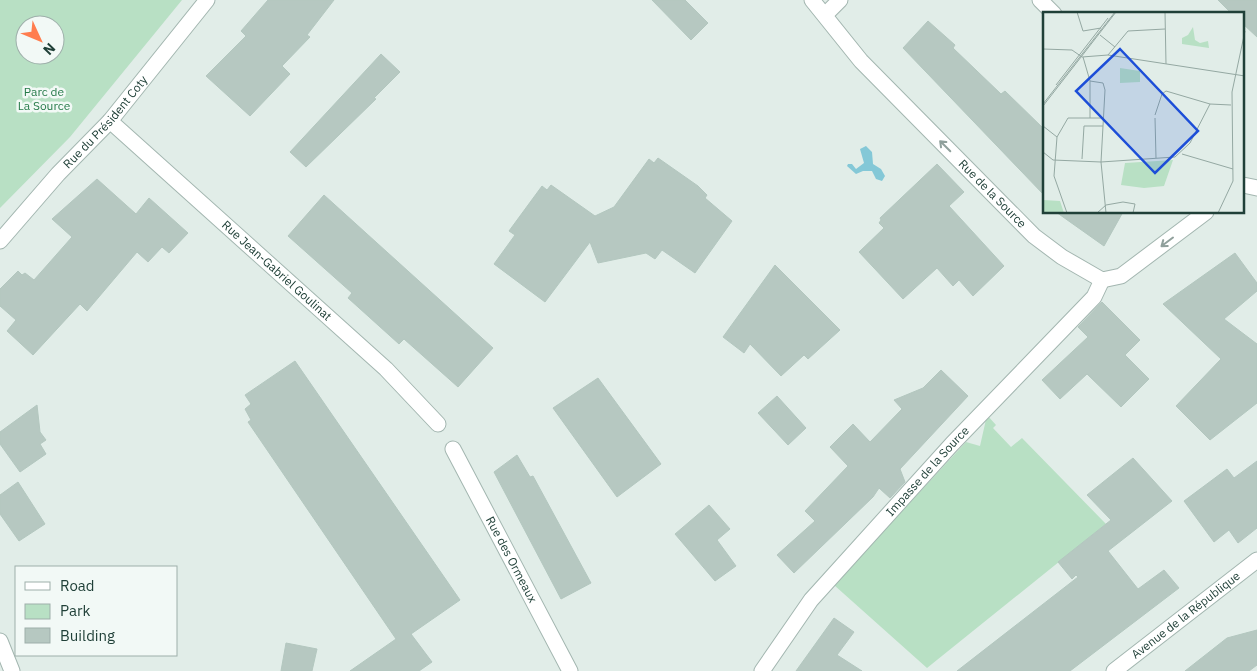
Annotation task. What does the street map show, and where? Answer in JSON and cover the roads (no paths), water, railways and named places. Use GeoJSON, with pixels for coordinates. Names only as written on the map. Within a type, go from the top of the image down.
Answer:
{"type":"FeatureCollection","features":[{"type":"Feature","properties":{"kind":"street","name":"Rue du Président Coty"},"geometry":{"type":"LineString","coordinates":[[0,241],[58,174],[110,121],[207,0]]}},
{"type":"Feature","properties":{"kind":"street","name":"Rue de la Source"},"geometry":{"type":"LineString","coordinates":[[812,0],[861,61],[1034,236],[1062,257],[1102,280]]}},
{"type":"Feature","properties":{"kind":"street"},"geometry":{"type":"LineString","coordinates":[[825,15],[840,0]]}},
{"type":"Feature","properties":{"kind":"street"},"geometry":{"type":"LineString","coordinates":[[1040,0],[1052,12]]}},
{"type":"Feature","properties":{"kind":"street","name":"Rue Jean-Gabriel Goulinat"},"geometry":{"type":"LineString","coordinates":[[110,121],[386,369],[438,424]]}},
{"type":"Feature","properties":{"kind":"street"},"geometry":{"type":"LineString","coordinates":[[1244,185],[1257,188]]}},
{"type":"Feature","properties":{"kind":"street"},"geometry":{"type":"LineString","coordinates":[[1102,280],[1121,276],[1203,214]]}},
{"type":"Feature","properties":{"kind":"street","name":"Impasse de la Source"},"geometry":{"type":"LineString","coordinates":[[762,671],[811,600],[952,444],[1094,297],[1102,280]]}},
{"type":"Feature","properties":{"kind":"street","name":"Rue des Ormeaux"},"geometry":{"type":"LineString","coordinates":[[453,449],[570,671]]}},
{"type":"Feature","properties":{"kind":"street","name":"Avenue de la République"},"geometry":{"type":"LineString","coordinates":[[1114,671],[1257,560]]}},
{"type":"Feature","properties":{"kind":"street"},"geometry":{"type":"LineString","coordinates":[[0,641],[12,671]]}},
{"type":"Feature","properties":{"kind":"water"},"geometry":{"type":"Polygon","coordinates":[[[866,146],[872,152],[873,164],[881,169],[885,176],[882,181],[876,179],[872,171],[863,171],[856,174],[847,166],[852,164],[856,169],[864,163],[860,149],[866,146]]]}},
{"type":"Feature","properties":{"kind":"park label","name":"Parc de La Source"},"geometry":{"type":"Point","coordinates":[44,99]}}]}
